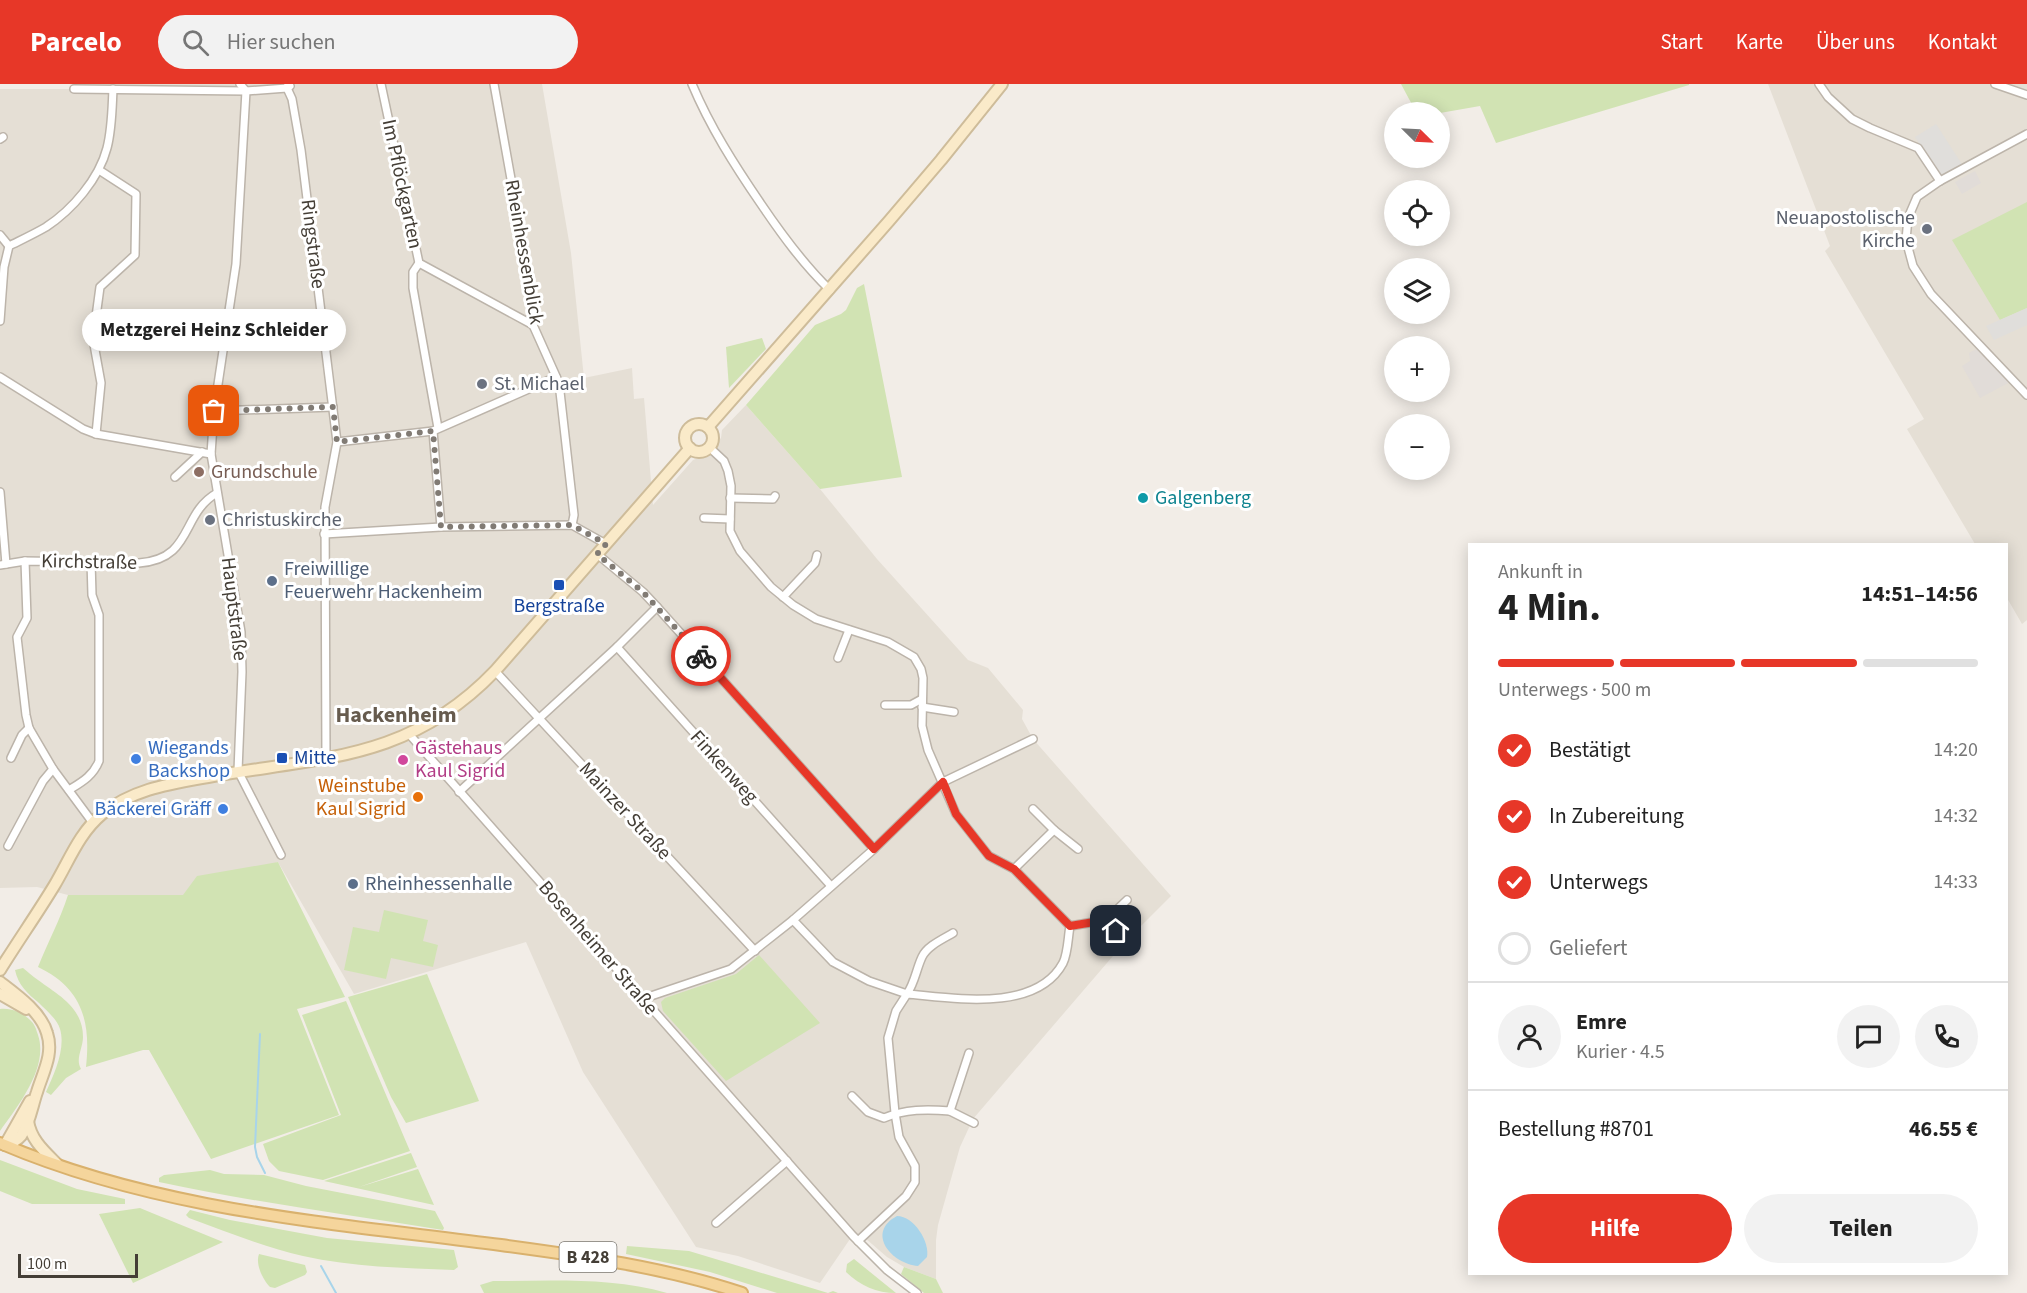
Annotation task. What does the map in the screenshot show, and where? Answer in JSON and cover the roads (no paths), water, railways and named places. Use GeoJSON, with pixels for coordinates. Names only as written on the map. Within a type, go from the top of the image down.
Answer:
{"type":"FeatureCollection","features":[{"type":"Feature","properties":{"kind":"main road"},"geometry":{"type":"LineString","coordinates":[[708,427],[830,290],[941,160],[1002,84]]}},
{"type":"Feature","properties":{"kind":"main road"},"geometry":{"type":"LineString","coordinates":[[699,424],[708,427],[713,435],[710,447],[698,452],[690,448],[685,440],[686,433],[690,428],[699,424]]}},
{"type":"Feature","properties":{"kind":"main road"},"geometry":{"type":"LineString","coordinates":[[0,969],[42,905],[78,842],[93,823],[118,803],[148,789],[238,771],[326,759],[366,750],[409,734],[452,709],[495,671],[690,448]]}},
{"type":"Feature","properties":{"kind":"main road"},"geometry":{"type":"LineString","coordinates":[[0,982],[36,1014],[48,1033],[49,1046],[46,1068],[28,1121],[20,1137],[3,1144]]}},
{"type":"Feature","properties":{"kind":"main road"},"geometry":{"type":"LineString","coordinates":[[0,994],[5,1002],[36,1014]]}},
{"type":"Feature","properties":{"kind":"main road"},"geometry":{"type":"LineString","coordinates":[[3,1144],[37,1091]]}},
{"type":"Feature","properties":{"kind":"main road"},"geometry":{"type":"LineString","coordinates":[[28,1121],[35,1141],[57,1164]]}},
{"type":"Feature","properties":{"kind":"main road","name":"B 428"},"geometry":{"type":"LineString","coordinates":[[3,1144],[102,1178],[227,1207],[297,1219],[628,1264],[699,1280],[742,1293]]}},
{"type":"Feature","properties":{"kind":"street"},"geometry":{"type":"LineString","coordinates":[[240,84],[246,91]]}},
{"type":"Feature","properties":{"kind":"street","name":"Im Pflöckgarten"},"geometry":{"type":"LineString","coordinates":[[381,84],[419,263],[534,325]]}},
{"type":"Feature","properties":{"kind":"street","name":"Rheinhessenblick"},"geometry":{"type":"LineString","coordinates":[[494,84],[525,256],[534,325],[559,383],[574,515],[572,525]]}},
{"type":"Feature","properties":{"kind":"street"},"geometry":{"type":"LineString","coordinates":[[692,84],[705,115],[739,172],[800,259],[830,290]]}},
{"type":"Feature","properties":{"kind":"street"},"geometry":{"type":"LineString","coordinates":[[1819,84],[1828,97],[1852,119],[1918,148],[1940,181]]}},
{"type":"Feature","properties":{"kind":"street"},"geometry":{"type":"LineString","coordinates":[[1995,84],[2027,95]]}},
{"type":"Feature","properties":{"kind":"street"},"geometry":{"type":"LineString","coordinates":[[74,89],[246,91],[289,85]]}},
{"type":"Feature","properties":{"kind":"street","name":"Ringstraße"},"geometry":{"type":"LineString","coordinates":[[289,85],[301,150],[337,442],[325,507],[324,534],[326,759]]}},
{"type":"Feature","properties":{"kind":"street"},"geometry":{"type":"LineString","coordinates":[[0,321],[4,267],[9,246],[46,227],[72,205],[99,170],[111,132],[113,89]]}},
{"type":"Feature","properties":{"kind":"street","name":"Hauptstraße"},"geometry":{"type":"LineString","coordinates":[[238,771],[242,672],[241,632],[211,454],[214,411],[236,264],[246,91]]}},
{"type":"Feature","properties":{"kind":"street"},"geometry":{"type":"LineString","coordinates":[[2027,134],[1940,181],[1917,197],[1908,218],[1906,240],[1912,266],[1931,294],[2027,395]]}},
{"type":"Feature","properties":{"kind":"street"},"geometry":{"type":"LineString","coordinates":[[96,434],[101,383],[93,339],[100,287],[135,255],[136,224],[136,194],[99,170]]}},
{"type":"Feature","properties":{"kind":"street"},"geometry":{"type":"LineString","coordinates":[[0,235],[9,246]]}},
{"type":"Feature","properties":{"kind":"street"},"geometry":{"type":"LineString","coordinates":[[419,263],[413,272],[413,288],[435,429],[441,527]]}},
{"type":"Feature","properties":{"kind":"street"},"geometry":{"type":"LineString","coordinates":[[0,377],[83,429],[96,434],[211,454]]}},
{"type":"Feature","properties":{"kind":"street"},"geometry":{"type":"LineString","coordinates":[[337,442],[435,429],[556,377]]}},
{"type":"Feature","properties":{"kind":"street"},"geometry":{"type":"LineString","coordinates":[[214,411],[333,407]]}},
{"type":"Feature","properties":{"kind":"street"},"geometry":{"type":"LineString","coordinates":[[710,447],[724,461],[728,471],[730,531],[740,551],[771,587],[816,619],[888,642],[914,657],[921,669],[922,726],[928,750],[956,814],[989,856],[1014,869],[1070,926]]}},
{"type":"Feature","properties":{"kind":"street"},"geometry":{"type":"LineString","coordinates":[[175,477],[202,452]]}},
{"type":"Feature","properties":{"kind":"street"},"geometry":{"type":"LineString","coordinates":[[0,492],[3,564]]}},
{"type":"Feature","properties":{"kind":"street","name":"Kirchstraße"},"geometry":{"type":"LineString","coordinates":[[3,564],[25,561],[140,563],[157,561],[179,546],[205,500],[217,493]]}},
{"type":"Feature","properties":{"kind":"street"},"geometry":{"type":"LineString","coordinates":[[730,498],[772,499],[776,496]]}},
{"type":"Feature","properties":{"kind":"street"},"geometry":{"type":"LineString","coordinates":[[704,518],[730,519]]}},
{"type":"Feature","properties":{"kind":"street"},"geometry":{"type":"LineString","coordinates":[[324,534],[441,527],[572,525],[606,544]]}},
{"type":"Feature","properties":{"kind":"street"},"geometry":{"type":"LineString","coordinates":[[597,554],[643,592],[874,849]]}},
{"type":"Feature","properties":{"kind":"street"},"geometry":{"type":"LineString","coordinates":[[783,597],[815,563],[817,555]]}},
{"type":"Feature","properties":{"kind":"street"},"geometry":{"type":"LineString","coordinates":[[25,561],[27,618],[18,637],[29,728],[53,769],[93,823]]}},
{"type":"Feature","properties":{"kind":"street"},"geometry":{"type":"LineString","coordinates":[[69,790],[88,778],[96,769],[99,761],[99,615],[92,595],[91,561]]}},
{"type":"Feature","properties":{"kind":"street"},"geometry":{"type":"LineString","coordinates":[[459,792],[617,647],[657,607]]}},
{"type":"Feature","properties":{"kind":"street"},"geometry":{"type":"LineString","coordinates":[[838,658],[849,630]]}},
{"type":"Feature","properties":{"kind":"street","name":"Finkenweg"},"geometry":{"type":"LineString","coordinates":[[617,647],[831,886]]}},
{"type":"Feature","properties":{"kind":"street","name":"Mainzer Straße"},"geometry":{"type":"LineString","coordinates":[[495,671],[755,951]]}},
{"type":"Feature","properties":{"kind":"street"},"geometry":{"type":"LineString","coordinates":[[885,705],[922,703],[954,712]]}},
{"type":"Feature","properties":{"kind":"street"},"geometry":{"type":"LineString","coordinates":[[11,758],[22,735],[29,728]]}},
{"type":"Feature","properties":{"kind":"street","name":"Bosenheimer Straße"},"geometry":{"type":"LineString","coordinates":[[409,734],[858,1241],[897,1279],[918,1293]]}},
{"type":"Feature","properties":{"kind":"street"},"geometry":{"type":"LineString","coordinates":[[642,999],[731,969],[793,920],[874,849],[943,782],[1033,739]]}},
{"type":"Feature","properties":{"kind":"street"},"geometry":{"type":"LineString","coordinates":[[8,846],[43,780],[53,769]]}},
{"type":"Feature","properties":{"kind":"street"},"geometry":{"type":"LineString","coordinates":[[238,771],[281,855]]}},
{"type":"Feature","properties":{"kind":"street"},"geometry":{"type":"LineString","coordinates":[[1033,809],[1078,849]]}},
{"type":"Feature","properties":{"kind":"street"},"geometry":{"type":"LineString","coordinates":[[1014,869],[1054,830]]}},
{"type":"Feature","properties":{"kind":"street"},"geometry":{"type":"LineString","coordinates":[[1070,926],[1106,920],[1127,900]]}},
{"type":"Feature","properties":{"kind":"street"},"geometry":{"type":"LineString","coordinates":[[793,920],[833,962],[869,981],[907,994],[1000,999],[1026,992],[1049,980],[1063,962],[1070,926]]}},
{"type":"Feature","properties":{"kind":"street"},"geometry":{"type":"LineString","coordinates":[[1106,920],[1127,941]]}},
{"type":"Feature","properties":{"kind":"street"},"geometry":{"type":"LineString","coordinates":[[858,1241],[906,1196],[915,1182],[915,1166],[899,1137],[888,1038],[896,1011],[913,986],[922,955],[953,933]]}},
{"type":"Feature","properties":{"kind":"street"},"geometry":{"type":"LineString","coordinates":[[950,1111],[969,1053]]}},
{"type":"Feature","properties":{"kind":"street"},"geometry":{"type":"LineString","coordinates":[[852,1096],[868,1112],[884,1118],[895,1113],[925,1109],[950,1111],[974,1123]]}},
{"type":"Feature","properties":{"kind":"street"},"geometry":{"type":"LineString","coordinates":[[716,1223],[787,1161]]}},
{"type":"Feature","properties":{"kind":"water"},"geometry":{"type":"Polygon","coordinates":[[[897,1216],[915,1225],[926,1244],[927,1257],[918,1266],[899,1260],[886,1247],[883,1231],[888,1223],[897,1216]]]}},
{"type":"Feature","properties":{"kind":"waterway"},"geometry":{"type":"LineString","coordinates":[[260,1034],[255,1147],[265,1173]]}},
{"type":"Feature","properties":{"kind":"waterway"},"geometry":{"type":"LineString","coordinates":[[321,1266],[336,1293]]}},
{"type":"Feature","properties":{"kind":"place","name":"Neuapostolische Kirche"},"geometry":{"type":"Point","coordinates":[1927,229]}},
{"type":"Feature","properties":{"kind":"place","name":"St. Michael"},"geometry":{"type":"Point","coordinates":[482,384]}},
{"type":"Feature","properties":{"kind":"place","name":"Metzgerei Heinz Schleider"},"geometry":{"type":"Point","coordinates":[214,411]}},
{"type":"Feature","properties":{"kind":"place","name":"Grundschule"},"geometry":{"type":"Point","coordinates":[199,472]}},
{"type":"Feature","properties":{"kind":"place","name":"Galgenberg"},"geometry":{"type":"Point","coordinates":[1143,498]}},
{"type":"Feature","properties":{"kind":"place","name":"Christuskirche"},"geometry":{"type":"Point","coordinates":[210,520]}},
{"type":"Feature","properties":{"kind":"place","name":"Freiwillige Feuerwehr Hackenheim"},"geometry":{"type":"Point","coordinates":[272,581]}},
{"type":"Feature","properties":{"kind":"place","name":"Bergstraße"},"geometry":{"type":"Point","coordinates":[559,585]}},
{"type":"Feature","properties":{"kind":"place","name":"Mitte"},"geometry":{"type":"Point","coordinates":[282,758]}},
{"type":"Feature","properties":{"kind":"place","name":"Wiegands Backshop"},"geometry":{"type":"Point","coordinates":[136,759]}},
{"type":"Feature","properties":{"kind":"place","name":"Gästehaus Kaul Sigrid"},"geometry":{"type":"Point","coordinates":[403,760]}},
{"type":"Feature","properties":{"kind":"place","name":"Weinstube Kaul Sigrid"},"geometry":{"type":"Point","coordinates":[418,797]}},
{"type":"Feature","properties":{"kind":"place","name":"Bäckerei Gräff"},"geometry":{"type":"Point","coordinates":[223,809]}},
{"type":"Feature","properties":{"kind":"place","name":"Rheinhessenhalle"},"geometry":{"type":"Point","coordinates":[353,884]}},
{"type":"Feature","properties":{"kind":"district","name":"Hackenheim"},"geometry":{"type":"Point","coordinates":[396,715]}}]}
